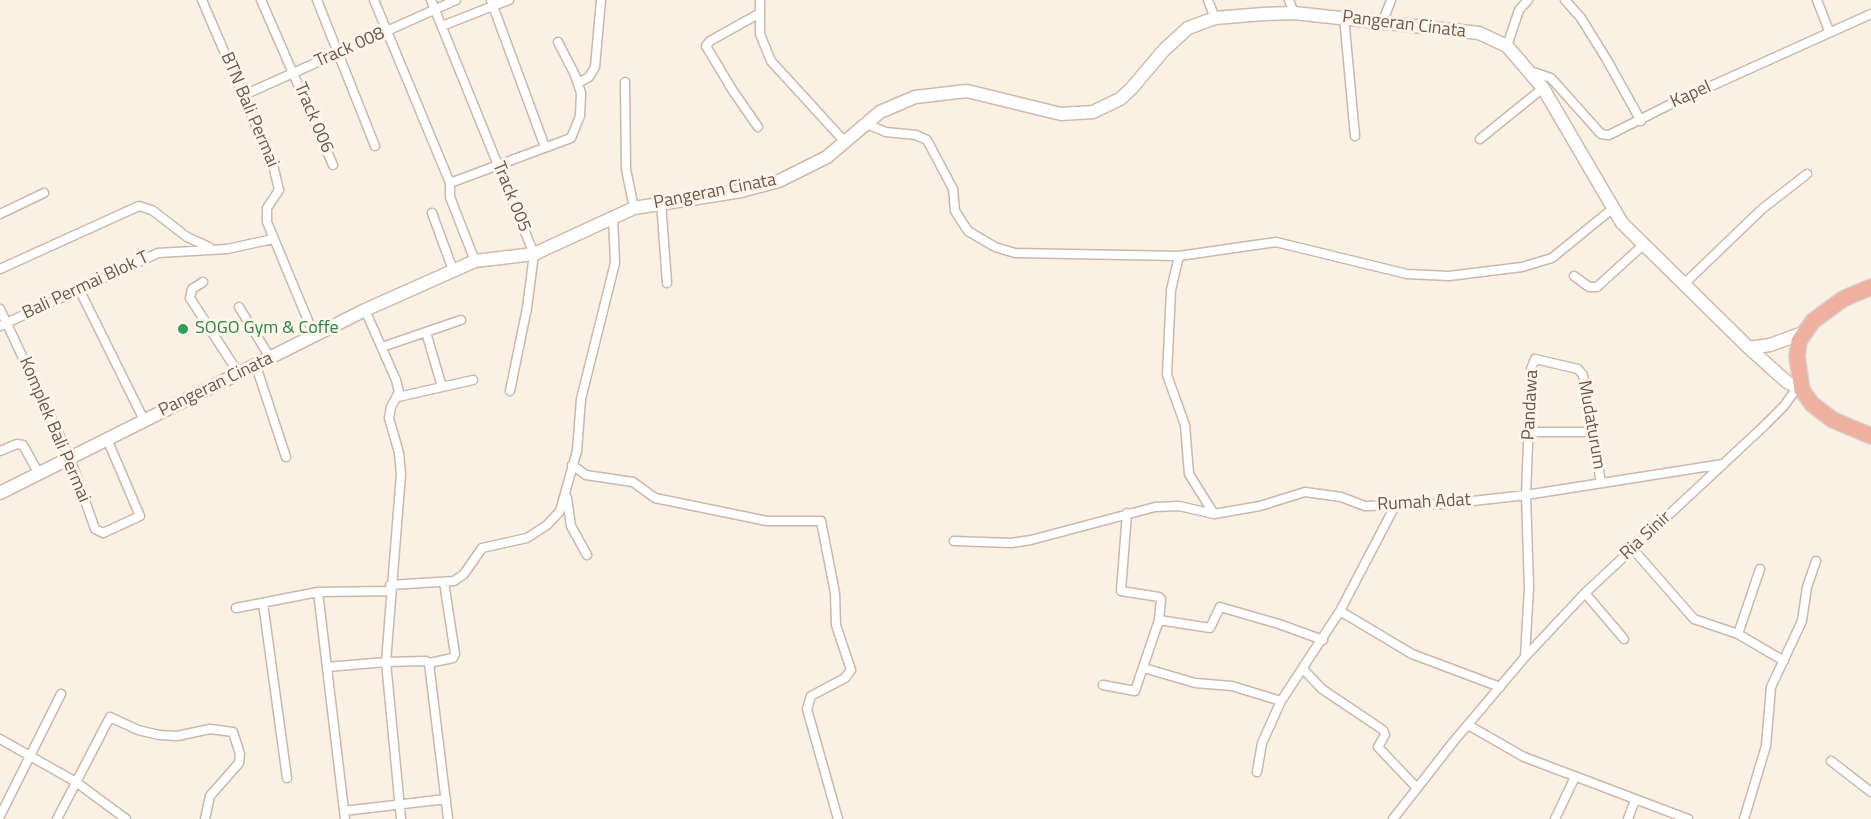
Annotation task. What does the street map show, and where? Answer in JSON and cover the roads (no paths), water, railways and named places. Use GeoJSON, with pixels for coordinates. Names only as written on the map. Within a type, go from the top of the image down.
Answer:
{"type":"FeatureCollection","features":[{"type":"Feature","properties":{"kind":"highway"},"geometry":{"type":"LineString","coordinates":[[1871,287],[1827,308],[1803,333],[1797,357],[1799,390],[1821,412],[1871,436]]}},
{"type":"Feature","properties":{"kind":"street","name":"BTN Bali Permai"},"geometry":{"type":"LineString","coordinates":[[202,0],[278,179],[278,193],[266,211],[273,239],[314,335]]}},
{"type":"Feature","properties":{"kind":"street","name":"Track 006"},"geometry":{"type":"LineString","coordinates":[[261,0],[333,165]]}},
{"type":"Feature","properties":{"kind":"street"},"geometry":{"type":"LineString","coordinates":[[317,0],[375,146]]}},
{"type":"Feature","properties":{"kind":"street"},"geometry":{"type":"LineString","coordinates":[[374,0],[450,183],[450,197],[475,261]]}},
{"type":"Feature","properties":{"kind":"street","name":"Track 005"},"geometry":{"type":"LineString","coordinates":[[431,0],[534,254],[527,308],[510,391]]}},
{"type":"Feature","properties":{"kind":"street","name":"Track 008"},"geometry":{"type":"LineString","coordinates":[[244,95],[456,0]]}},
{"type":"Feature","properties":{"kind":"street"},"geometry":{"type":"LineString","coordinates":[[442,26],[492,3],[509,0]]}},
{"type":"Feature","properties":{"kind":"street"},"geometry":{"type":"LineString","coordinates":[[578,83],[589,77],[595,67],[601,0]]}},
{"type":"Feature","properties":{"kind":"street"},"geometry":{"type":"LineString","coordinates":[[760,0],[760,34],[771,61],[845,142]]}},
{"type":"Feature","properties":{"kind":"street"},"geometry":{"type":"LineString","coordinates":[[1208,0],[1215,18]]}},
{"type":"Feature","properties":{"kind":"street"},"geometry":{"type":"LineString","coordinates":[[1290,0],[1294,13]]}},
{"type":"Feature","properties":{"kind":"street"},"geometry":{"type":"LineString","coordinates":[[1383,21],[1391,0]]}},
{"type":"Feature","properties":{"kind":"street"},"geometry":{"type":"LineString","coordinates":[[1507,46],[1519,10],[1528,0]]}},
{"type":"Feature","properties":{"kind":"street"},"geometry":{"type":"LineString","coordinates":[[1565,0],[1581,18],[1602,51],[1641,121]]}},
{"type":"Feature","properties":{"kind":"street"},"geometry":{"type":"LineString","coordinates":[[1817,0],[1829,31]]}},
{"type":"Feature","properties":{"kind":"street"},"geometry":{"type":"LineString","coordinates":[[492,3],[545,147]]}},
{"type":"Feature","properties":{"kind":"street"},"geometry":{"type":"LineString","coordinates":[[758,127],[706,46],[760,13]]}},
{"type":"Feature","properties":{"kind":"street","name":"Pangeran Cinata"},"geometry":{"type":"LineString","coordinates":[[0,494],[144,420],[271,359],[314,335],[453,270],[475,261],[534,254],[634,208],[741,191],[779,181],[811,166],[845,142],[864,123],[891,106],[915,97],[949,91],[987,93],[1061,114],[1093,112],[1120,99],[1164,50],[1188,28],[1215,18],[1294,13],[1479,33],[1507,46],[1543,88],[1573,136],[1612,209],[1642,246],[1749,348],[1799,390]]}},
{"type":"Feature","properties":{"kind":"street","name":"Kapel"},"geometry":{"type":"LineString","coordinates":[[1530,71],[1551,78],[1605,136],[1829,31],[1871,14]]}},
{"type":"Feature","properties":{"kind":"street"},"geometry":{"type":"LineString","coordinates":[[1344,17],[1355,136]]}},
{"type":"Feature","properties":{"kind":"street"},"geometry":{"type":"LineString","coordinates":[[450,183],[571,138],[576,131],[582,102],[578,83],[558,42]]}},
{"type":"Feature","properties":{"kind":"street"},"geometry":{"type":"LineString","coordinates":[[625,82],[626,168],[634,208]]}},
{"type":"Feature","properties":{"kind":"street"},"geometry":{"type":"LineString","coordinates":[[1480,139],[1543,88]]}},
{"type":"Feature","properties":{"kind":"street"},"geometry":{"type":"LineString","coordinates":[[864,123],[886,132],[916,135],[927,140],[952,189],[955,211],[968,231],[995,247],[1015,253],[1179,256],[1276,242],[1407,274],[1441,277],[1522,267],[1552,258],[1612,209]]}},
{"type":"Feature","properties":{"kind":"street"},"geometry":{"type":"LineString","coordinates":[[1683,285],[1762,209],[1807,174]]}},
{"type":"Feature","properties":{"kind":"street"},"geometry":{"type":"LineString","coordinates":[[0,214],[45,193]]}},
{"type":"Feature","properties":{"kind":"street"},"geometry":{"type":"LineString","coordinates":[[661,202],[667,283]]}},
{"type":"Feature","properties":{"kind":"street"},"geometry":{"type":"LineString","coordinates":[[0,269],[139,206],[146,206],[187,237],[212,249]]}},
{"type":"Feature","properties":{"kind":"street"},"geometry":{"type":"LineString","coordinates":[[432,213],[453,270]]}},
{"type":"Feature","properties":{"kind":"street"},"geometry":{"type":"LineString","coordinates":[[236,608],[318,592],[390,588],[444,582],[459,578],[482,548],[519,542],[542,529],[560,511],[577,451],[581,399],[615,263],[613,217]]}},
{"type":"Feature","properties":{"kind":"street","name":"Bali Permai Blok T"},"geometry":{"type":"LineString","coordinates":[[3,325],[158,253],[249,246],[273,239]]}},
{"type":"Feature","properties":{"kind":"street"},"geometry":{"type":"LineString","coordinates":[[1574,276],[1589,287],[1598,286],[1642,246]]}},
{"type":"Feature","properties":{"kind":"street"},"geometry":{"type":"LineString","coordinates":[[1179,256],[1171,290],[1167,375],[1185,425],[1189,474],[1214,514]]}},
{"type":"Feature","properties":{"kind":"street"},"geometry":{"type":"LineString","coordinates":[[203,282],[192,289],[190,298],[239,374]]}},
{"type":"Feature","properties":{"kind":"street"},"geometry":{"type":"LineString","coordinates":[[79,289],[144,420]]}},
{"type":"Feature","properties":{"kind":"street"},"geometry":{"type":"LineString","coordinates":[[239,307],[271,359]]}},
{"type":"Feature","properties":{"kind":"street","name":"Komplek Bali Permai"},"geometry":{"type":"LineString","coordinates":[[0,309],[3,325],[70,458],[97,531],[103,533],[138,518],[139,510],[107,439]]}},
{"type":"Feature","properties":{"kind":"street"},"geometry":{"type":"LineString","coordinates":[[365,310],[396,380],[398,397],[391,407],[389,418],[399,453],[401,474],[390,588],[386,662],[401,819]]}},
{"type":"Feature","properties":{"kind":"street"},"geometry":{"type":"LineString","coordinates":[[382,347],[461,320]]}},
{"type":"Feature","properties":{"kind":"street"},"geometry":{"type":"LineString","coordinates":[[426,332],[442,387]]}},
{"type":"Feature","properties":{"kind":"street"},"geometry":{"type":"LineString","coordinates":[[1749,348],[1770,345],[1803,333]]}},
{"type":"Feature","properties":{"kind":"street","name":"Pandawa"},"geometry":{"type":"LineString","coordinates":[[1525,657],[1529,587],[1526,495],[1531,369],[1534,361],[1539,358],[1578,369]]}},
{"type":"Feature","properties":{"kind":"street"},"geometry":{"type":"LineString","coordinates":[[256,366],[286,457]]}},
{"type":"Feature","properties":{"kind":"street","name":"Mudaturum"},"geometry":{"type":"LineString","coordinates":[[1578,369],[1587,388],[1601,483]]}},
{"type":"Feature","properties":{"kind":"street"},"geometry":{"type":"LineString","coordinates":[[398,397],[473,380]]}},
{"type":"Feature","properties":{"kind":"street","name":"Ria Sinir"},"geometry":{"type":"LineString","coordinates":[[1393,819],[1525,657],[1585,593],[1799,390]]}},
{"type":"Feature","properties":{"kind":"street"},"geometry":{"type":"LineString","coordinates":[[1529,432],[1592,432]]}},
{"type":"Feature","properties":{"kind":"street"},"geometry":{"type":"LineString","coordinates":[[0,451],[23,445],[39,474]]}},
{"type":"Feature","properties":{"kind":"street","name":"Rumah Adat"},"geometry":{"type":"LineString","coordinates":[[954,540],[1000,543],[1031,540],[1127,513],[1171,506],[1214,514],[1312,491],[1341,496],[1365,506],[1446,504],[1526,495],[1723,464]]}},
{"type":"Feature","properties":{"kind":"street"},"geometry":{"type":"LineString","coordinates":[[572,465],[586,475],[633,483],[655,498],[758,520],[786,522],[819,520],[823,525],[835,593],[836,625],[850,670],[845,678],[811,696],[807,705],[838,819]]}},
{"type":"Feature","properties":{"kind":"street"},"geometry":{"type":"LineString","coordinates":[[566,495],[571,526],[587,555]]}},
{"type":"Feature","properties":{"kind":"street"},"geometry":{"type":"LineString","coordinates":[[1257,772],[1262,743],[1281,701],[1340,611],[1396,504]]}},
{"type":"Feature","properties":{"kind":"street"},"geometry":{"type":"LineString","coordinates":[[1103,685],[1132,692],[1143,668],[1159,620],[1161,599],[1159,597],[1121,591],[1127,513]]}},
{"type":"Feature","properties":{"kind":"street"},"geometry":{"type":"LineString","coordinates":[[1632,548],[1687,614],[1701,622],[1738,634],[1784,661]]}},
{"type":"Feature","properties":{"kind":"street"},"geometry":{"type":"LineString","coordinates":[[1744,819],[1766,746],[1771,687],[1805,612],[1806,593],[1816,561]]}},
{"type":"Feature","properties":{"kind":"street"},"geometry":{"type":"LineString","coordinates":[[1738,634],[1760,570]]}},
{"type":"Feature","properties":{"kind":"street"},"geometry":{"type":"LineString","coordinates":[[327,668],[386,662],[426,661],[429,663],[453,658],[455,654],[444,582]]}},
{"type":"Feature","properties":{"kind":"street"},"geometry":{"type":"LineString","coordinates":[[318,592],[345,815],[400,804],[446,799]]}},
{"type":"Feature","properties":{"kind":"street"},"geometry":{"type":"LineString","coordinates":[[1585,593],[1624,639]]}},
{"type":"Feature","properties":{"kind":"street"},"geometry":{"type":"LineString","coordinates":[[263,603],[287,778]]}},
{"type":"Feature","properties":{"kind":"street"},"geometry":{"type":"LineString","coordinates":[[1159,620],[1210,628],[1220,608],[1279,624],[1323,640]]}},
{"type":"Feature","properties":{"kind":"street"},"geometry":{"type":"LineString","coordinates":[[1340,611],[1412,654],[1500,687]]}},
{"type":"Feature","properties":{"kind":"street"},"geometry":{"type":"LineString","coordinates":[[429,663],[448,819]]}},
{"type":"Feature","properties":{"kind":"street"},"geometry":{"type":"LineString","coordinates":[[1143,668],[1195,683],[1232,686],[1281,701]]}},
{"type":"Feature","properties":{"kind":"street"},"geometry":{"type":"LineString","coordinates":[[1303,669],[1322,689],[1383,730],[1385,735],[1378,747],[1417,788]]}},
{"type":"Feature","properties":{"kind":"street"},"geometry":{"type":"LineString","coordinates":[[0,816],[61,694]]}},
{"type":"Feature","properties":{"kind":"street"},"geometry":{"type":"LineString","coordinates":[[57,819],[110,717],[138,730],[159,735],[177,736],[210,729],[230,731],[235,734],[240,754],[239,763],[210,796],[205,819]]}},
{"type":"Feature","properties":{"kind":"street"},"geometry":{"type":"LineString","coordinates":[[1468,725],[1524,757],[1688,819]]}},
{"type":"Feature","properties":{"kind":"street"},"geometry":{"type":"LineString","coordinates":[[0,739],[76,782],[126,819]]}},
{"type":"Feature","properties":{"kind":"street"},"geometry":{"type":"LineString","coordinates":[[1831,761],[1871,792]]}},
{"type":"Feature","properties":{"kind":"street"},"geometry":{"type":"LineString","coordinates":[[1555,819],[1575,777]]}},
{"type":"Feature","properties":{"kind":"street"},"geometry":{"type":"LineString","coordinates":[[1628,819],[1635,800]]}},
{"type":"Feature","properties":{"kind":"place","name":"SOGO Gym & Coffe"},"geometry":{"type":"Point","coordinates":[183,329]}}]}
